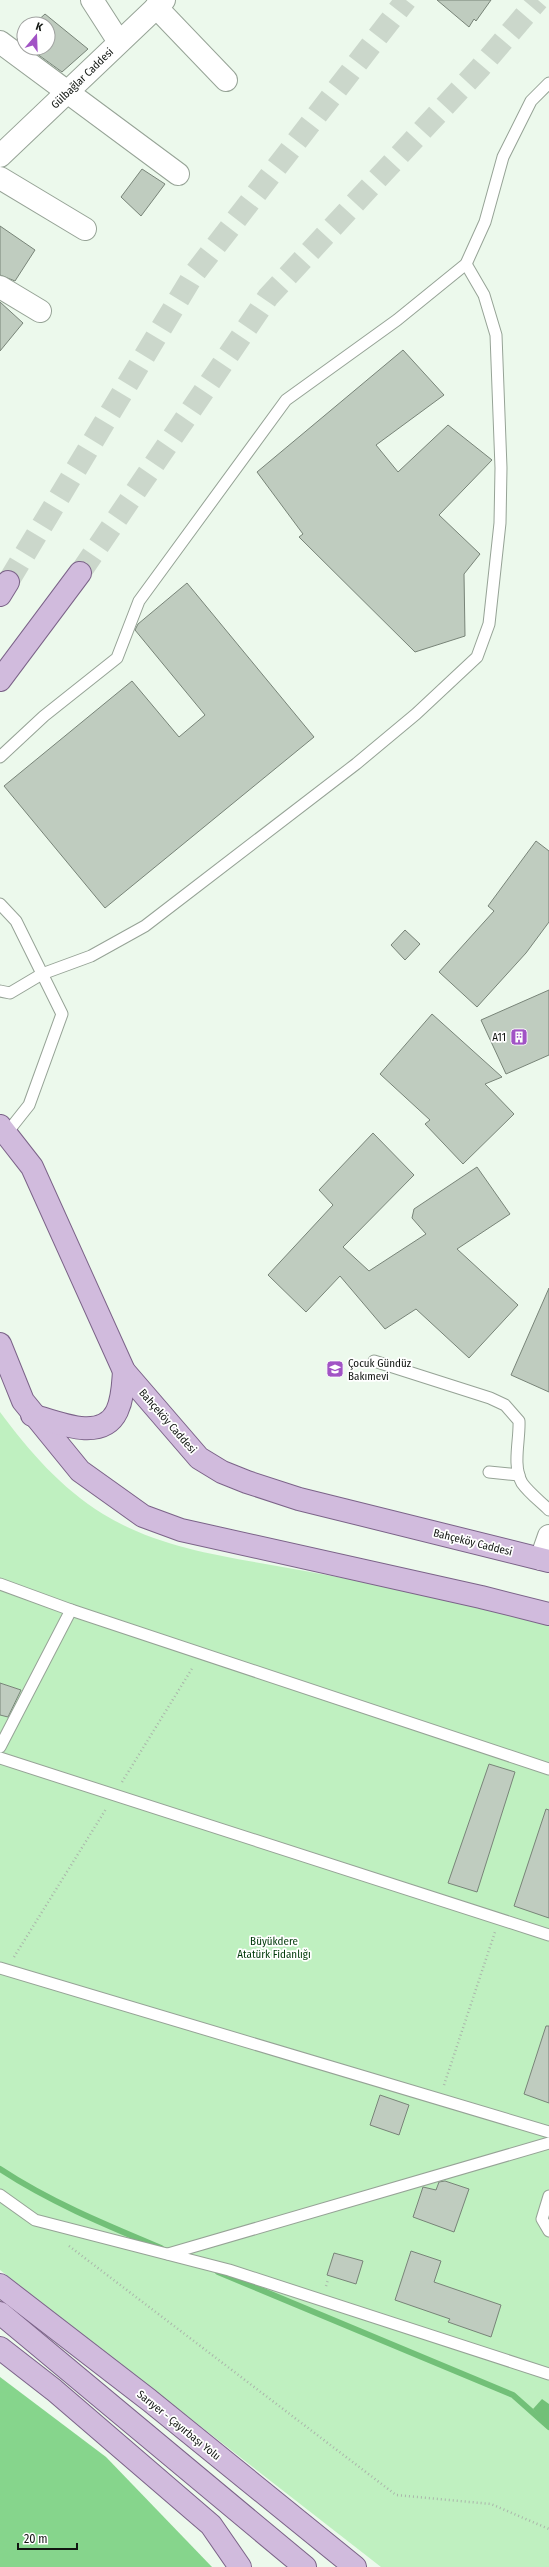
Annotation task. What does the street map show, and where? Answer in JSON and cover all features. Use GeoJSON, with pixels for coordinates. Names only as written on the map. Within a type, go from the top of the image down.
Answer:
{"type":"FeatureCollection","features":[{"type":"Feature","properties":{"kind":"main road"},"geometry":{"type":"LineString","coordinates":[[0,680],[80,573]]}},
{"type":"Feature","properties":{"kind":"main road","name":"Bahçeköy Caddesi"},"geometry":{"type":"LineString","coordinates":[[3,1130],[32,1167],[124,1371],[199,1458],[222,1472],[299,1499],[545,1560]]}},
{"type":"Feature","properties":{"kind":"main road"},"geometry":{"type":"LineString","coordinates":[[0,1344],[17,1390],[32,1415],[80,1471],[143,1516],[181,1530],[240,1545],[481,1597],[549,1614]]}},
{"type":"Feature","properties":{"kind":"main road"},"geometry":{"type":"LineString","coordinates":[[32,1415],[69,1426],[91,1428],[106,1424],[117,1412],[121,1400],[124,1371]]}},
{"type":"Feature","properties":{"kind":"main road","name":"Sarıyer - Çayırbaşı Yolu"},"geometry":{"type":"LineString","coordinates":[[0,2286],[149,2400],[355,2567]]}},
{"type":"Feature","properties":{"kind":"main road"},"geometry":{"type":"LineString","coordinates":[[0,2313],[305,2567]]}},
{"type":"Feature","properties":{"kind":"main road"},"geometry":{"type":"LineString","coordinates":[[0,2348],[54,2390],[211,2524],[240,2567]]}},
{"type":"Feature","properties":{"kind":"street"},"geometry":{"type":"LineString","coordinates":[[92,0],[119,42]]}},
{"type":"Feature","properties":{"kind":"street"},"geometry":{"type":"LineString","coordinates":[[160,4],[226,80]]}},
{"type":"Feature","properties":{"kind":"street","name":"Gülbağlar Caddesi"},"geometry":{"type":"LineString","coordinates":[[0,156],[160,4]]}},
{"type":"Feature","properties":{"kind":"street"},"geometry":{"type":"LineString","coordinates":[[0,42],[66,93],[178,174]]}},
{"type":"Feature","properties":{"kind":"street"},"geometry":{"type":"LineString","coordinates":[[0,178],[85,229]]}},
{"type":"Feature","properties":{"kind":"street"},"geometry":{"type":"LineString","coordinates":[[0,287],[40,311]]}},
{"type":"Feature","properties":{"kind":"street"},"geometry":{"type":"LineString","coordinates":[[545,1560],[549,1536]]}},
{"type":"Feature","properties":{"kind":"lane"},"geometry":{"type":"LineString","coordinates":[[0,758],[44,716],[117,658],[139,601],[286,400],[397,320],[466,264],[485,222],[504,157],[532,100],[549,83]]}},
{"type":"Feature","properties":{"kind":"lane"},"geometry":{"type":"LineString","coordinates":[[0,991],[10,993],[42,974],[91,956],[145,926],[356,764],[416,714],[477,658],[489,624],[500,523],[501,468],[496,335],[484,295],[466,264]]}},
{"type":"Feature","properties":{"kind":"lane"},"geometry":{"type":"LineString","coordinates":[[0,904],[16,921],[62,1014],[29,1104],[3,1130]]}},
{"type":"Feature","properties":{"kind":"lane"},"geometry":{"type":"LineString","coordinates":[[374,1361],[494,1399],[505,1405],[519,1421],[517,1461],[519,1475],[523,1484],[549,1510]]}},
{"type":"Feature","properties":{"kind":"lane"},"geometry":{"type":"LineString","coordinates":[[489,1472],[519,1475]]}},
{"type":"Feature","properties":{"kind":"lane"},"geometry":{"type":"LineString","coordinates":[[0,1584],[71,1610],[201,1654],[549,1769]]}},
{"type":"Feature","properties":{"kind":"lane"},"geometry":{"type":"LineString","coordinates":[[0,1747],[71,1610]]}},
{"type":"Feature","properties":{"kind":"lane"},"geometry":{"type":"LineString","coordinates":[[0,1758],[549,1935]]}},
{"type":"Feature","properties":{"kind":"lane"},"geometry":{"type":"LineString","coordinates":[[3,1969],[549,2132]]}},
{"type":"Feature","properties":{"kind":"lane"},"geometry":{"type":"LineString","coordinates":[[168,2255],[549,2142]]}},
{"type":"Feature","properties":{"kind":"lane"},"geometry":{"type":"LineString","coordinates":[[0,2196],[35,2220],[229,2270],[549,2374]]}},
{"type":"Feature","properties":{"kind":"lane"},"geometry":{"type":"LineString","coordinates":[[549,2196],[542,2219],[549,2231]]}},
{"type":"Feature","properties":{"kind":"path"},"geometry":{"type":"LineString","coordinates":[[3,1969],[114,1795],[201,1654]]}},
{"type":"Feature","properties":{"kind":"path"},"geometry":{"type":"LineString","coordinates":[[439,2099],[500,1919]]}},
{"type":"Feature","properties":{"kind":"path"},"geometry":{"type":"LineString","coordinates":[[66,2244],[396,2495],[491,2504],[549,2529]]}},
{"type":"Feature","properties":{"kind":"green space","name":"Büyükdere Atatürk Fidanlığı"},"geometry":{"type":"Polygon","coordinates":[[[0,1412],[34,1455],[73,1493],[103,1514],[126,1527],[150,1537],[201,1552],[427,1595],[549,1624],[549,2567],[381,2567],[0,2270],[0,1412]]]}},
{"type":"Feature","properties":{"kind":"shaded area"},"geometry":{"type":"Polygon","coordinates":[[[0,2377],[106,2457],[212,2567],[0,2567],[0,2377]]]}},
{"type":"Feature","properties":{"kind":"shaded area"},"geometry":{"type":"Polygon","coordinates":[[[542,2399],[549,2404],[549,2425],[533,2409],[542,2399]]]}},
{"type":"Feature","properties":{"kind":"building"},"geometry":{"type":"Polygon","coordinates":[[[437,0],[491,0],[476,21],[474,19],[469,27],[437,0]]]}},
{"type":"Feature","properties":{"kind":"building"},"geometry":{"type":"Polygon","coordinates":[[[56,23],[88,49],[62,72],[40,56],[56,56],[56,23]]]}},
{"type":"Feature","properties":{"kind":"building"},"geometry":{"type":"Polygon","coordinates":[[[142,169],[165,184],[141,216],[121,197],[142,169]]]}},
{"type":"Feature","properties":{"kind":"building"},"geometry":{"type":"Polygon","coordinates":[[[0,226],[35,250],[15,281],[0,275],[0,226]]]}},
{"type":"Feature","properties":{"kind":"building"},"geometry":{"type":"Polygon","coordinates":[[[0,302],[23,323],[0,351],[0,302]]]}},
{"type":"Feature","properties":{"kind":"building"},"geometry":{"type":"Polygon","coordinates":[[[403,350],[444,395],[376,445],[398,472],[448,425],[492,460],[439,515],[480,554],[464,574],[465,636],[415,652],[299,537],[303,534],[257,472],[403,350]]]}},
{"type":"Feature","properties":{"kind":"building"},"geometry":{"type":"Polygon","coordinates":[[[187,583],[314,737],[105,908],[4,786],[132,681],[179,737],[205,715],[135,630],[138,624],[187,583]]]}},
{"type":"Feature","properties":{"kind":"building"},"geometry":{"type":"Polygon","coordinates":[[[536,841],[549,851],[549,922],[526,953],[477,1007],[439,972],[494,911],[488,906],[536,841]]]}},
{"type":"Feature","properties":{"kind":"building"},"geometry":{"type":"Polygon","coordinates":[[[405,930],[420,944],[405,960],[391,945],[405,930]]]}},
{"type":"Feature","properties":{"kind":"building","name":"A11"},"geometry":{"type":"Polygon","coordinates":[[[549,990],[549,1055],[506,1074],[481,1020],[549,990]]]}},
{"type":"Feature","properties":{"kind":"building"},"geometry":{"type":"Polygon","coordinates":[[[432,1014],[502,1077],[485,1084],[514,1114],[463,1164],[425,1124],[430,1120],[380,1074],[432,1014]]]}},
{"type":"Feature","properties":{"kind":"building"},"geometry":{"type":"Polygon","coordinates":[[[373,1133],[414,1175],[343,1247],[369,1271],[426,1234],[412,1218],[414,1209],[477,1167],[510,1214],[457,1249],[518,1305],[469,1358],[416,1309],[385,1329],[340,1276],[306,1312],[268,1275],[333,1205],[319,1190],[373,1133]]]}},
{"type":"Feature","properties":{"kind":"building"},"geometry":{"type":"Polygon","coordinates":[[[549,1288],[549,1392],[511,1375],[549,1288]]]}},
{"type":"Feature","properties":{"kind":"building"},"geometry":{"type":"Polygon","coordinates":[[[0,1683],[21,1690],[8,1717],[0,1715],[0,1683]]]}},
{"type":"Feature","properties":{"kind":"building"},"geometry":{"type":"Polygon","coordinates":[[[489,1764],[515,1772],[477,1892],[448,1883],[489,1764]]]}},
{"type":"Feature","properties":{"kind":"building"},"geometry":{"type":"Polygon","coordinates":[[[546,1809],[549,1810],[549,1918],[514,1906],[546,1809]]]}},
{"type":"Feature","properties":{"kind":"building"},"geometry":{"type":"Polygon","coordinates":[[[546,2026],[549,2026],[549,2103],[524,2094],[546,2026]]]}},
{"type":"Feature","properties":{"kind":"building"},"geometry":{"type":"Polygon","coordinates":[[[380,2095],[409,2105],[399,2135],[370,2125],[380,2095]]]}},
{"type":"Feature","properties":{"kind":"building"},"geometry":{"type":"Polygon","coordinates":[[[445,2181],[469,2189],[454,2232],[413,2217],[423,2187],[436,2190],[439,2182],[445,2181]]]}},
{"type":"Feature","properties":{"kind":"building"},"geometry":{"type":"Polygon","coordinates":[[[411,2251],[441,2261],[434,2282],[501,2305],[491,2337],[448,2322],[450,2319],[395,2300],[411,2251]]]}},
{"type":"Feature","properties":{"kind":"building"},"geometry":{"type":"Polygon","coordinates":[[[334,2253],[363,2261],[356,2284],[327,2275],[334,2253]]]}},
{"type":"Feature","properties":{"kind":"waterway"},"geometry":{"type":"LineString","coordinates":[[0,2169],[58,2202],[99,2222],[161,2248]]}},
{"type":"Feature","properties":{"kind":"waterway"},"geometry":{"type":"LineString","coordinates":[[218,2272],[513,2395],[549,2427]]}},
{"type":"Feature","properties":{"kind":"tunnel"},"geometry":{"type":"LineString","coordinates":[[8,582],[194,274],[406,0]]}},
{"type":"Feature","properties":{"kind":"tunnel"},"geometry":{"type":"LineString","coordinates":[[80,573],[268,297],[480,68],[538,0]]}},
{"type":"Feature","properties":{"kind":"place","name":"A11"},"geometry":{"type":"Point","coordinates":[519,1037]}},
{"type":"Feature","properties":{"kind":"place","name":"Çocuk Gündüz Bakımevi"},"geometry":{"type":"Point","coordinates":[335,1369]}}]}
